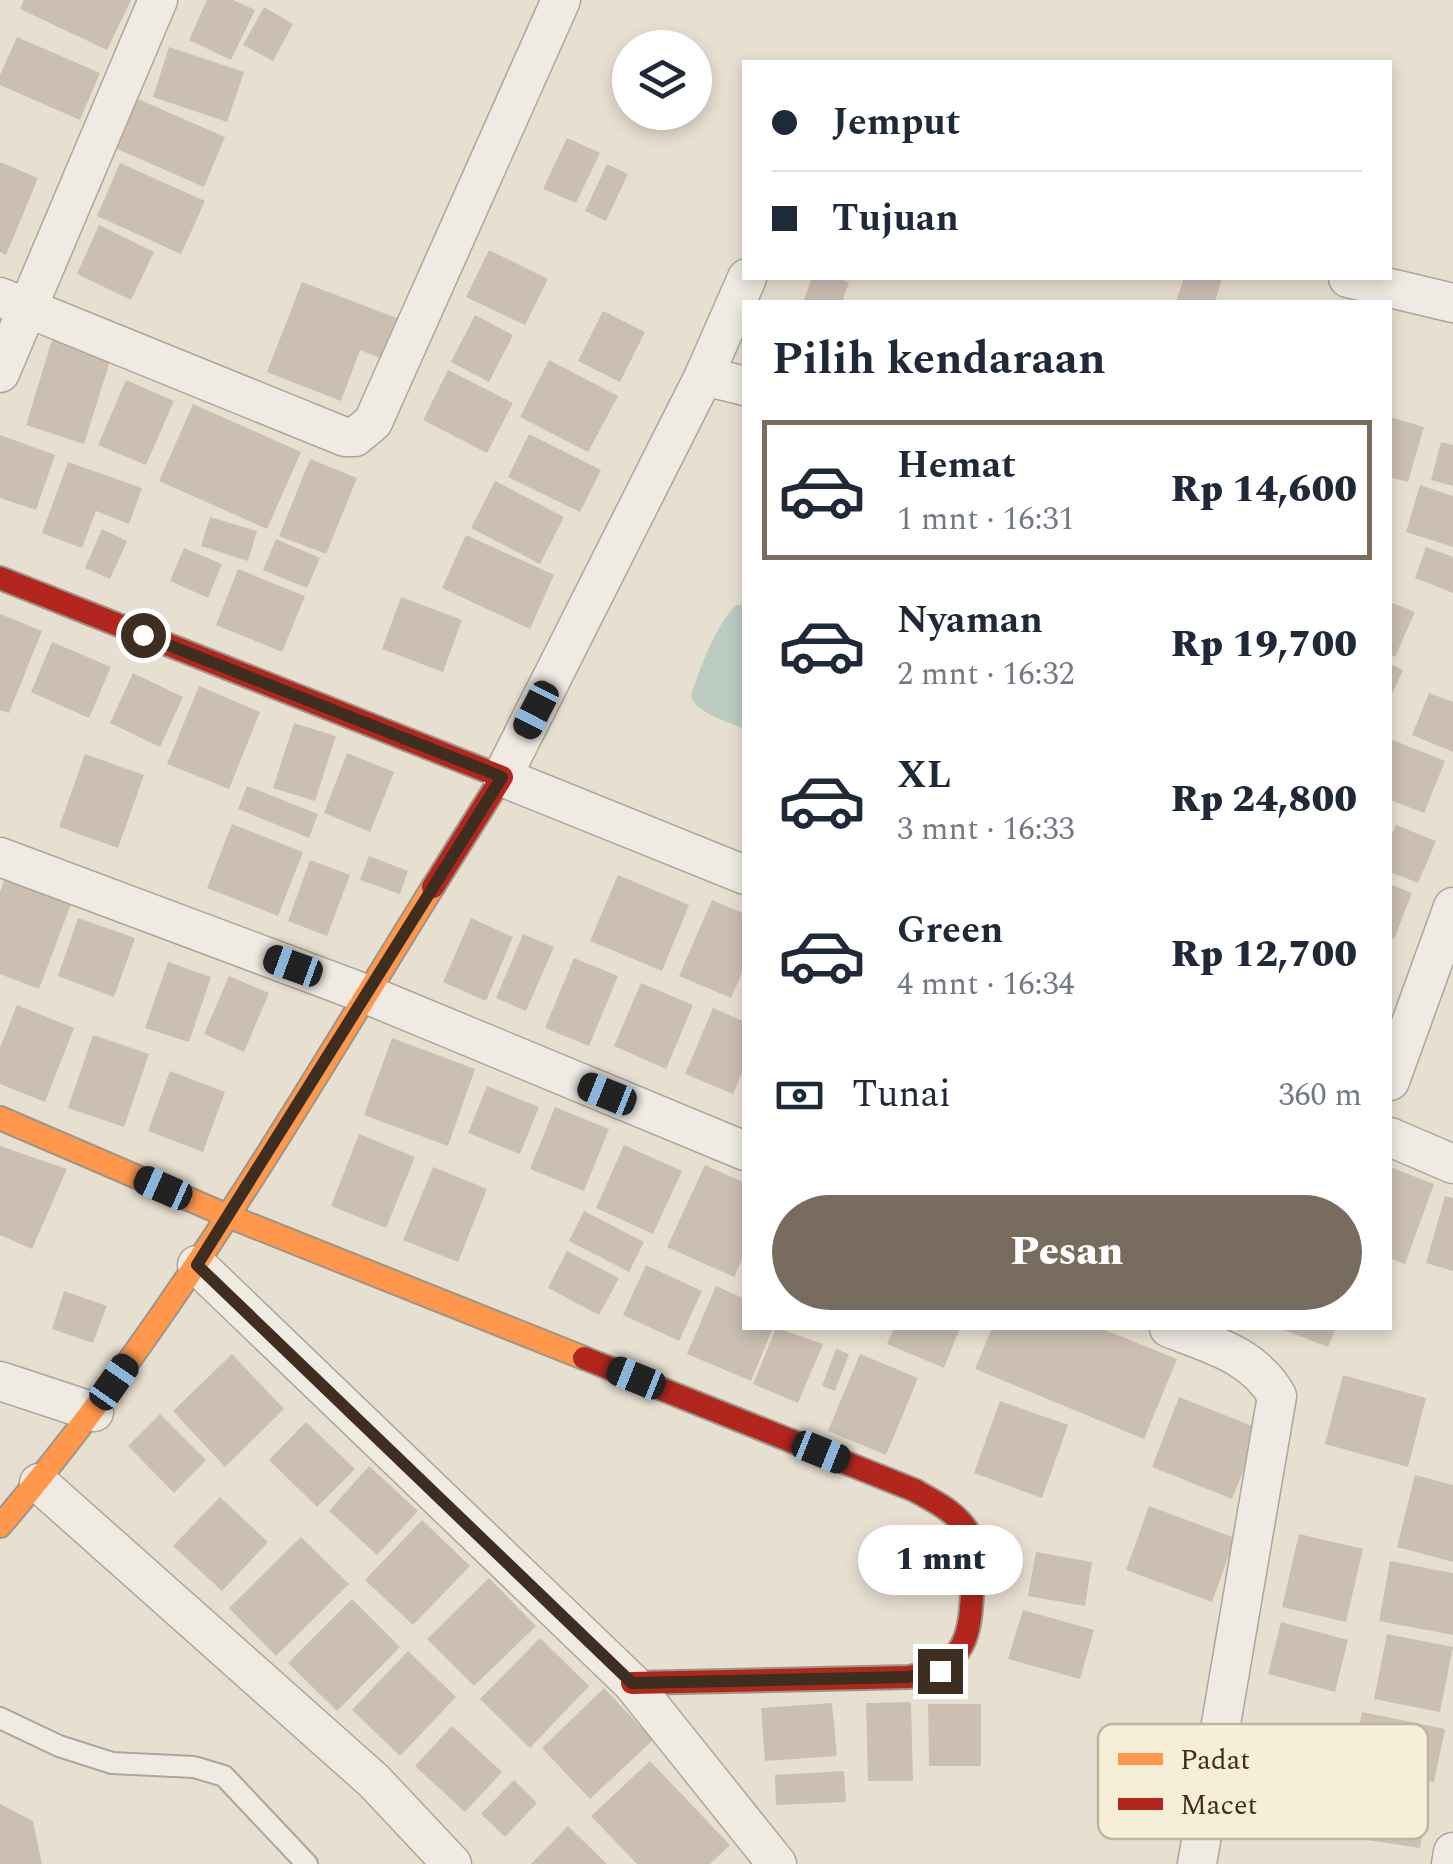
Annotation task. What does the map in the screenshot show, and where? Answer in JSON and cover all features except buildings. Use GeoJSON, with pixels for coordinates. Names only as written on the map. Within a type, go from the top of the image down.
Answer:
{"type":"FeatureCollection","features":[{"type":"Feature","properties":{"kind":"street"},"geometry":{"type":"LineString","coordinates":[[0,373],[14,302],[158,0]]}},
{"type":"Feature","properties":{"kind":"street"},"geometry":{"type":"LineString","coordinates":[[14,302],[344,438],[355,437],[373,422],[561,0]]}},
{"type":"Feature","properties":{"kind":"street"},"geometry":{"type":"LineString","coordinates":[[0,1526],[94,1412],[197,1265],[502,777],[704,376],[746,280]]}},
{"type":"Feature","properties":{"kind":"street"},"geometry":{"type":"LineString","coordinates":[[1356,280],[1453,304]]}},
{"type":"Feature","properties":{"kind":"street"},"geometry":{"type":"LineString","coordinates":[[704,376],[742,385]]}},
{"type":"Feature","properties":{"kind":"street"},"geometry":{"type":"LineString","coordinates":[[0,578],[742,874]]}},
{"type":"Feature","properties":{"kind":"street"},"geometry":{"type":"LineString","coordinates":[[0,857],[366,994],[742,1151]]}},
{"type":"Feature","properties":{"kind":"street"},"geometry":{"type":"LineString","coordinates":[[1392,1075],[1453,906]]}},
{"type":"Feature","properties":{"kind":"street"},"geometry":{"type":"LineString","coordinates":[[0,1118],[228,1216],[914,1490],[954,1516],[972,1541],[973,1597],[967,1638],[954,1660],[940,1671],[908,1677],[632,1683]]}},
{"type":"Feature","properties":{"kind":"street"},"geometry":{"type":"LineString","coordinates":[[1392,1138],[1453,1164]]}},
{"type":"Feature","properties":{"kind":"street"},"geometry":{"type":"LineString","coordinates":[[197,1265],[632,1683],[777,1864]]}},
{"type":"Feature","properties":{"kind":"street"},"geometry":{"type":"LineString","coordinates":[[1174,1330],[1251,1364],[1267,1378],[1277,1396],[1221,1724]]}},
{"type":"Feature","properties":{"kind":"street"},"geometry":{"type":"LineString","coordinates":[[0,1381],[94,1412]]}},
{"type":"Feature","properties":{"kind":"street"},"geometry":{"type":"LineString","coordinates":[[38,1483],[374,1781],[452,1864]]}},
{"type":"Feature","properties":{"kind":"street"},"geometry":{"type":"LineString","coordinates":[[1197,1864],[1201,1839]]}},
{"type":"Feature","properties":{"kind":"street"},"geometry":{"type":"LineString","coordinates":[[1451,1864],[1453,1852]]}},
{"type":"Feature","properties":{"kind":"lane"},"geometry":{"type":"LineString","coordinates":[[0,1718],[59,1746],[112,1763],[194,1767],[224,1776],[307,1864]]}},
{"type":"Feature","properties":{"kind":"shaded area"},"geometry":{"type":"Polygon","coordinates":[[[742,605],[742,728],[707,713],[691,697],[717,632],[732,610],[742,605]]]}},
{"type":"Feature","properties":{"kind":"traffic: slow"},"geometry":{"type":"LineString","coordinates":[[0,1526],[61,1451],[175,1295],[281,1134],[433,887]]}},
{"type":"Feature","properties":{"kind":"traffic: slow"},"geometry":{"type":"LineString","coordinates":[[0,1118],[228,1216],[584,1358]]}},
{"type":"Feature","properties":{"kind":"traffic: jam"},"geometry":{"type":"LineString","coordinates":[[0,578],[502,777],[433,887]]}},
{"type":"Feature","properties":{"kind":"traffic: jam"},"geometry":{"type":"LineString","coordinates":[[584,1358],[914,1490],[958,1519],[969,1533],[974,1550],[968,1631],[955,1655],[929,1672],[909,1677],[632,1683]]}},
{"type":"Feature","properties":{"kind":"route"},"geometry":{"type":"LineString","coordinates":[[143,635],[502,777],[197,1265],[632,1683],[908,1677],[940,1671]]}}]}
